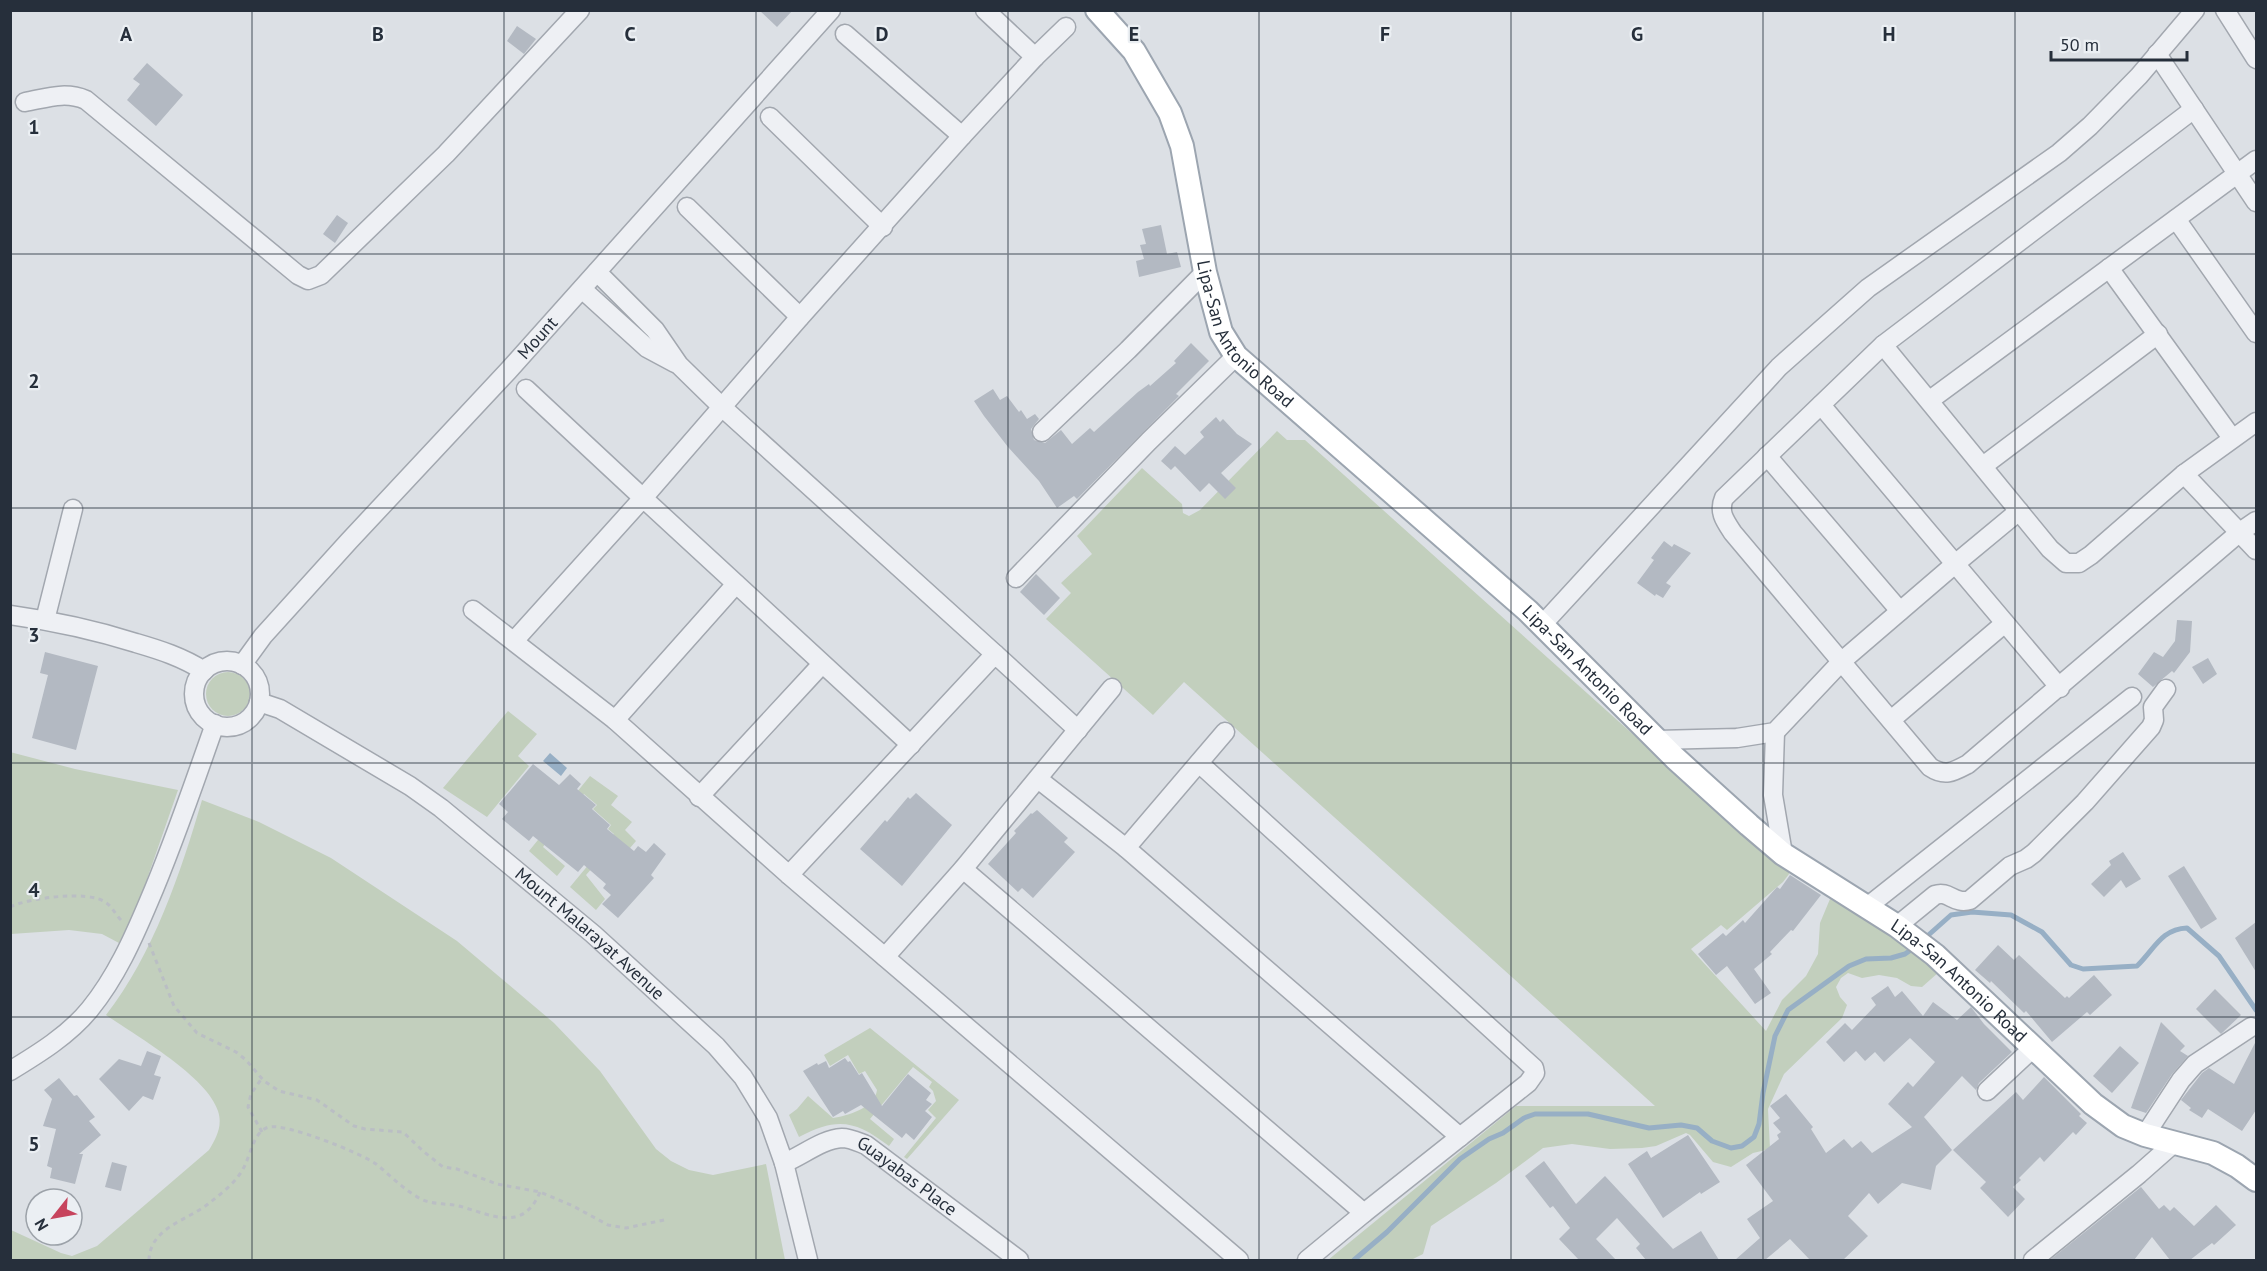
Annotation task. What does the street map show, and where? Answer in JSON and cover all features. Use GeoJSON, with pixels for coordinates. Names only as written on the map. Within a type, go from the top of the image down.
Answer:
{"type":"FeatureCollection","features":[{"type":"Feature","properties":{"kind":"main road","name":"Lipa-San Antonio Road"},"geometry":{"type":"LineString","coordinates":[[1097,10],[1134,51],[1170,113],[1182,146],[1205,272],[1221,332],[1236,356],[1408,504],[1542,625],[1657,740],[1749,825],[1783,854],[1900,928],[1935,955],[2092,1104],[2123,1126],[2145,1136],[2213,1153],[2256,1179]]}},
{"type":"Feature","properties":{"kind":"street"},"geometry":{"type":"LineString","coordinates":[[26,102],[63,94],[74,95],[86,100],[298,275],[308,280],[321,275],[446,154],[580,10]]}},
{"type":"Feature","properties":{"kind":"street","name":"Mount"},"geometry":{"type":"LineString","coordinates":[[242,664],[263,636],[481,401],[831,10]]}},
{"type":"Feature","properties":{"kind":"street"},"geometry":{"type":"LineString","coordinates":[[985,10],[1035,57]]}},
{"type":"Feature","properties":{"kind":"street"},"geometry":{"type":"LineString","coordinates":[[1542,625],[1779,367],[1868,288],[2060,153],[2107,110],[2139,76],[2194,10]]}},
{"type":"Feature","properties":{"kind":"street"},"geometry":{"type":"LineString","coordinates":[[2225,10],[2256,59]]}},
{"type":"Feature","properties":{"kind":"street"},"geometry":{"type":"LineString","coordinates":[[514,641],[962,136],[1066,27]]}},
{"type":"Feature","properties":{"kind":"street"},"geometry":{"type":"LineString","coordinates":[[845,34],[962,136]]}},
{"type":"Feature","properties":{"kind":"street"},"geometry":{"type":"LineString","coordinates":[[2157,54],[2256,202]]}},
{"type":"Feature","properties":{"kind":"street"},"geometry":{"type":"LineString","coordinates":[[2194,109],[1883,345],[1724,498],[1720,507],[1724,520],[1930,767],[1940,773],[1954,772],[1968,764],[2060,688],[2240,532],[2256,521]]}},
{"type":"Feature","properties":{"kind":"street"},"geometry":{"type":"LineString","coordinates":[[770,117],[883,227]]}},
{"type":"Feature","properties":{"kind":"street"},"geometry":{"type":"LineString","coordinates":[[1930,400],[2256,160]]}},
{"type":"Feature","properties":{"kind":"street"},"geometry":{"type":"LineString","coordinates":[[687,207],[800,317]]}},
{"type":"Feature","properties":{"kind":"street"},"geometry":{"type":"LineString","coordinates":[[2176,219],[2256,333]]}},
{"type":"Feature","properties":{"kind":"street"},"geometry":{"type":"LineString","coordinates":[[2109,268],[2232,438]]}},
{"type":"Feature","properties":{"kind":"street"},"geometry":{"type":"LineString","coordinates":[[597,272],[655,330],[679,365],[723,408],[1078,730]]}},
{"type":"Feature","properties":{"kind":"street"},"geometry":{"type":"LineString","coordinates":[[1042,432],[1205,272]]}},
{"type":"Feature","properties":{"kind":"street"},"geometry":{"type":"LineString","coordinates":[[582,289],[647,348],[679,365]]}},
{"type":"Feature","properties":{"kind":"street"},"geometry":{"type":"LineString","coordinates":[[1983,466],[2158,334]]}},
{"type":"Feature","properties":{"kind":"street"},"geometry":{"type":"LineString","coordinates":[[1883,345],[2050,549],[2066,563],[2079,563],[2091,555],[2184,474],[2256,422]]}},
{"type":"Feature","properties":{"kind":"street"},"geometry":{"type":"LineString","coordinates":[[1016,578],[1149,441],[1236,356]]}},
{"type":"Feature","properties":{"kind":"street"},"geometry":{"type":"LineString","coordinates":[[526,389],[911,745]]}},
{"type":"Feature","properties":{"kind":"street"},"geometry":{"type":"LineString","coordinates":[[1821,405],[2060,688]]}},
{"type":"Feature","properties":{"kind":"street"},"geometry":{"type":"LineString","coordinates":[[1767,456],[1900,611]]}},
{"type":"Feature","properties":{"kind":"street"},"geometry":{"type":"LineString","coordinates":[[2184,474],[2256,550]]}},
{"type":"Feature","properties":{"kind":"street"},"geometry":{"type":"LineString","coordinates":[[45,620],[73,509]]}},
{"type":"Feature","properties":{"kind":"street"},"geometry":{"type":"LineString","coordinates":[[1657,740],[1737,738],[1775,732],[1842,661],[2019,511]]}},
{"type":"Feature","properties":{"kind":"street"},"geometry":{"type":"LineString","coordinates":[[615,720],[736,584]]}},
{"type":"Feature","properties":{"kind":"street"},"geometry":{"type":"LineString","coordinates":[[473,610],[615,720],[789,875],[1239,1260]]}},
{"type":"Feature","properties":{"kind":"street"},"geometry":{"type":"LineString","coordinates":[[10,615],[87,629],[177,656],[204,671]]}},
{"type":"Feature","properties":{"kind":"street"},"geometry":{"type":"LineString","coordinates":[[1891,720],[2005,622]]}},
{"type":"Feature","properties":{"kind":"street"},"geometry":{"type":"LineString","coordinates":[[789,875],[994,654]]}},
{"type":"Feature","properties":{"kind":"street"},"geometry":{"type":"LineString","coordinates":[[224,661],[242,664],[258,681],[259,702],[252,716],[242,723],[231,726],[215,724],[202,714],[196,702],[197,682],[204,671],[213,664],[224,661]]}},
{"type":"Feature","properties":{"kind":"street"},"geometry":{"type":"LineString","coordinates":[[699,797],[822,664]]}},
{"type":"Feature","properties":{"kind":"street"},"geometry":{"type":"LineString","coordinates":[[885,957],[963,869],[1112,688]]}},
{"type":"Feature","properties":{"kind":"street"},"geometry":{"type":"LineString","coordinates":[[1900,928],[1935,895],[1941,893],[1963,902],[1971,900],[2010,866],[2034,853],[2085,802],[2151,727],[2154,720],[2153,707],[2166,689]]}},
{"type":"Feature","properties":{"kind":"street"},"geometry":{"type":"LineString","coordinates":[[1867,907],[2132,697]]}},
{"type":"Feature","properties":{"kind":"street","name":"Mount Malarayat Avenue"},"geometry":{"type":"LineString","coordinates":[[259,702],[280,710],[410,786],[441,808],[636,972],[716,1046],[743,1077],[768,1118],[784,1163],[808,1260]]}},
{"type":"Feature","properties":{"kind":"street"},"geometry":{"type":"LineString","coordinates":[[10,1071],[62,1035],[89,1011],[112,978],[136,932],[168,858],[215,724]]}},
{"type":"Feature","properties":{"kind":"street"},"geometry":{"type":"LineString","coordinates":[[1126,848],[1224,732]]}},
{"type":"Feature","properties":{"kind":"street"},"geometry":{"type":"LineString","coordinates":[[1775,732],[1773,795],[1783,854]]}},
{"type":"Feature","properties":{"kind":"street"},"geometry":{"type":"LineString","coordinates":[[1199,763],[1534,1068],[1535,1073],[1528,1083],[1306,1260]]}},
{"type":"Feature","properties":{"kind":"street"},"geometry":{"type":"LineString","coordinates":[[1038,779],[1126,848],[1460,1137]]}},
{"type":"Feature","properties":{"kind":"street"},"geometry":{"type":"LineString","coordinates":[[963,869],[1364,1213]]}},
{"type":"Feature","properties":{"kind":"street"},"geometry":{"type":"LineString","coordinates":[[2145,1136],[2181,1080],[2195,1064],[2251,1027]]}},
{"type":"Feature","properties":{"kind":"street"},"geometry":{"type":"LineString","coordinates":[[1987,1091],[2033,1048]]}},
{"type":"Feature","properties":{"kind":"street","name":"Guayabas Place"},"geometry":{"type":"LineString","coordinates":[[784,1163],[832,1140],[843,1138],[866,1145],[1019,1260]]}},
{"type":"Feature","properties":{"kind":"street"},"geometry":{"type":"LineString","coordinates":[[2033,1260],[2114,1195],[2173,1143]]}},
{"type":"Feature","properties":{"kind":"path"},"geometry":{"type":"LineString","coordinates":[[10,907],[48,897],[99,899],[106,902],[116,915],[152,946],[174,1006],[189,1026],[197,1033],[236,1052],[271,1087],[279,1091],[317,1100],[354,1126],[403,1132],[443,1167],[457,1169],[497,1184],[540,1191],[616,1228],[664,1220]]}},
{"type":"Feature","properties":{"kind":"path"},"geometry":{"type":"LineString","coordinates":[[262,1078],[251,1094],[248,1107],[262,1131]]}},
{"type":"Feature","properties":{"kind":"path"},"geometry":{"type":"LineString","coordinates":[[149,1260],[150,1249],[162,1233],[197,1212],[237,1179],[245,1166],[254,1142],[262,1131],[270,1127],[300,1132],[363,1156],[421,1199],[431,1203],[457,1206],[495,1217],[508,1218],[524,1214],[535,1204],[540,1191]]}},
{"type":"Feature","properties":{"kind":"green space"},"geometry":{"type":"Polygon","coordinates":[[[1277,431],[1287,440],[1305,440],[1724,816],[1789,869],[1789,874],[1783,882],[1727,930],[1721,925],[1691,949],[1766,1031],[1782,1000],[1806,976],[1818,954],[1820,923],[1830,899],[1892,933],[1939,972],[1922,987],[1911,986],[1897,978],[1879,975],[1862,978],[1848,973],[1841,978],[1836,987],[1840,997],[1847,1005],[1842,1018],[1784,1074],[1768,1109],[1770,1149],[1753,1153],[1731,1167],[1713,1162],[1686,1133],[1656,1146],[1642,1148],[1610,1149],[1572,1144],[1543,1148],[1496,1183],[1431,1226],[1423,1254],[1411,1260],[1328,1260],[1516,1106],[1655,1106],[1184,682],[1153,715],[1046,619],[1071,593],[1061,583],[1092,554],[1077,536],[1142,468],[1182,504],[1183,513],[1189,516],[1200,510],[1277,431]]]}},
{"type":"Feature","properties":{"kind":"green space"},"geometry":{"type":"Polygon","coordinates":[[[228,672],[243,679],[250,694],[243,709],[228,716],[213,709],[206,694],[213,679],[228,672]]]}},
{"type":"Feature","properties":{"kind":"green space"},"geometry":{"type":"Polygon","coordinates":[[[508,711],[537,734],[518,756],[529,766],[487,817],[443,788],[508,711]]]}},
{"type":"Feature","properties":{"kind":"green space"},"geometry":{"type":"Polygon","coordinates":[[[10,752],[75,769],[178,790],[138,905],[119,943],[102,934],[69,930],[11,934],[10,752]]]}},
{"type":"Feature","properties":{"kind":"green space"},"geometry":{"type":"Polygon","coordinates":[[[590,776],[618,796],[611,805],[632,822],[625,830],[636,841],[624,855],[612,845],[586,875],[605,899],[596,910],[570,887],[614,834],[608,829],[611,825],[593,809],[597,805],[584,794],[559,823],[543,847],[565,866],[557,876],[529,851],[590,776]]]}},
{"type":"Feature","properties":{"kind":"green space"},"geometry":{"type":"Polygon","coordinates":[[[202,800],[259,822],[331,858],[457,941],[554,1023],[600,1071],[656,1149],[671,1161],[689,1170],[713,1175],[766,1164],[785,1260],[11,1260],[11,1230],[24,1236],[24,1247],[48,1247],[72,1256],[97,1246],[209,1150],[216,1136],[220,1122],[218,1111],[212,1098],[200,1084],[152,1045],[106,1015],[138,966],[151,940],[185,856],[202,800]]]}},
{"type":"Feature","properties":{"kind":"green space"},"geometry":{"type":"Polygon","coordinates":[[[870,1028],[959,1100],[907,1159],[904,1157],[936,1118],[928,1110],[936,1101],[929,1087],[932,1082],[913,1067],[870,1119],[894,1139],[889,1146],[866,1131],[846,1124],[824,1126],[799,1137],[789,1115],[808,1096],[833,1118],[853,1113],[871,1102],[877,1090],[865,1071],[859,1074],[848,1055],[830,1066],[824,1055],[870,1028]]]}},
{"type":"Feature","properties":{"kind":"water"},"geometry":{"type":"Polygon","coordinates":[[[550,753],[567,768],[561,776],[543,761],[550,753]]]}},
{"type":"Feature","properties":{"kind":"building"},"geometry":{"type":"Polygon","coordinates":[[[759,10],[793,10],[777,27],[759,10]]]}},
{"type":"Feature","properties":{"kind":"building"},"geometry":{"type":"Polygon","coordinates":[[[517,26],[536,39],[524,54],[507,41],[517,26]]]}},
{"type":"Feature","properties":{"kind":"building"},"geometry":{"type":"Polygon","coordinates":[[[147,63],[183,95],[156,126],[127,100],[140,84],[133,79],[147,63]]]}},
{"type":"Feature","properties":{"kind":"building"},"geometry":{"type":"Polygon","coordinates":[[[337,215],[348,223],[335,243],[323,234],[337,215]]]}},
{"type":"Feature","properties":{"kind":"building"},"geometry":{"type":"Polygon","coordinates":[[[1161,225],[1167,254],[1177,252],[1181,267],[1139,277],[1136,261],[1144,259],[1140,245],[1146,244],[1142,229],[1161,225]]]}},
{"type":"Feature","properties":{"kind":"building"},"geometry":{"type":"Polygon","coordinates":[[[1191,343],[1209,361],[1176,394],[1179,396],[1077,499],[1074,496],[1057,508],[1039,481],[1008,447],[974,401],[993,389],[1000,400],[1007,396],[1027,419],[1035,414],[1039,419],[1031,429],[1034,440],[1045,443],[1061,430],[1072,444],[1090,428],[1094,432],[1138,392],[1149,384],[1150,386],[1176,363],[1174,361],[1191,343]]]}},
{"type":"Feature","properties":{"kind":"building"},"geometry":{"type":"Polygon","coordinates":[[[1216,417],[1220,422],[1223,419],[1237,434],[1252,444],[1221,473],[1236,488],[1225,499],[1209,483],[1200,492],[1175,466],[1171,470],[1161,461],[1175,446],[1185,455],[1204,437],[1200,432],[1216,417]]]}},
{"type":"Feature","properties":{"kind":"building"},"geometry":{"type":"Polygon","coordinates":[[[1664,541],[1672,547],[1674,544],[1691,553],[1666,583],[1671,586],[1663,598],[1656,594],[1655,596],[1637,583],[1654,560],[1651,558],[1664,541]]]}},
{"type":"Feature","properties":{"kind":"building"},"geometry":{"type":"Polygon","coordinates":[[[1036,574],[1060,598],[1044,615],[1020,592],[1036,574]]]}},
{"type":"Feature","properties":{"kind":"building"},"geometry":{"type":"Polygon","coordinates":[[[2177,620],[2192,621],[2190,652],[2174,673],[2172,671],[2153,687],[2138,674],[2154,652],[2163,657],[2175,641],[2177,620]]]}},
{"type":"Feature","properties":{"kind":"building"},"geometry":{"type":"Polygon","coordinates":[[[45,652],[98,666],[76,750],[32,738],[48,675],[40,673],[45,652]]]}},
{"type":"Feature","properties":{"kind":"building"},"geometry":{"type":"Polygon","coordinates":[[[2208,658],[2217,674],[2203,684],[2192,667],[2208,658]]]}},
{"type":"Feature","properties":{"kind":"building"},"geometry":{"type":"Polygon","coordinates":[[[533,764],[559,785],[570,774],[581,784],[577,789],[596,805],[592,809],[610,825],[607,829],[634,851],[638,846],[646,852],[654,843],[666,854],[651,875],[654,878],[618,918],[602,904],[611,895],[603,888],[606,884],[584,865],[578,872],[533,836],[529,841],[502,819],[508,812],[499,804],[533,764]]]}},
{"type":"Feature","properties":{"kind":"building"},"geometry":{"type":"Polygon","coordinates":[[[916,793],[952,825],[902,886],[860,849],[908,797],[910,799],[916,793]]]}},
{"type":"Feature","properties":{"kind":"building"},"geometry":{"type":"Polygon","coordinates":[[[1037,810],[1068,838],[1064,842],[1075,852],[1033,898],[1022,888],[1018,892],[988,864],[1016,833],[1014,831],[1031,813],[1037,810]]]}},
{"type":"Feature","properties":{"kind":"building"},"geometry":{"type":"Polygon","coordinates":[[[2123,852],[2141,879],[2126,888],[2121,880],[2104,897],[2091,884],[2111,865],[2109,861],[2123,852]]]}},
{"type":"Feature","properties":{"kind":"building"},"geometry":{"type":"Polygon","coordinates":[[[2184,866],[2217,919],[2201,929],[2168,876],[2184,866]]]}},
{"type":"Feature","properties":{"kind":"building"},"geometry":{"type":"Polygon","coordinates":[[[1790,875],[1821,895],[1793,931],[1791,930],[1770,952],[1772,954],[1754,969],[1771,993],[1755,1004],[1727,966],[1716,975],[1698,954],[1723,933],[1726,936],[1743,920],[1745,923],[1777,887],[1780,889],[1790,875]]]}},
{"type":"Feature","properties":{"kind":"building"},"geometry":{"type":"Polygon","coordinates":[[[2256,922],[2256,972],[2235,938],[2256,922]]]}},
{"type":"Feature","properties":{"kind":"building"},"geometry":{"type":"Polygon","coordinates":[[[1998,945],[2014,960],[2019,955],[2065,998],[2067,996],[2069,998],[2094,975],[2112,995],[2090,1015],[2087,1012],[2052,1042],[2026,1011],[2024,1013],[1991,981],[1990,983],[1975,970],[1998,945]]]}},
{"type":"Feature","properties":{"kind":"building"},"geometry":{"type":"Polygon","coordinates":[[[1888,986],[1895,997],[1902,991],[1923,1016],[1933,1002],[1957,1020],[1971,1007],[1984,1024],[2012,1052],[1979,1083],[1976,1090],[1962,1076],[1924,1117],[1952,1150],[1936,1166],[1931,1190],[1902,1183],[1878,1204],[1869,1193],[1848,1216],[1868,1236],[1843,1260],[1810,1260],[1790,1239],[1765,1260],[1735,1260],[1760,1238],[1747,1219],[1773,1201],[1746,1165],[1779,1139],[1777,1135],[1781,1132],[1773,1123],[1780,1118],[1770,1106],[1786,1094],[1813,1127],[1811,1129],[1826,1153],[1844,1139],[1852,1148],[1861,1141],[1872,1153],[1912,1127],[1888,1104],[1908,1082],[1913,1087],[1935,1062],[1910,1038],[1884,1062],[1875,1052],[1865,1061],[1856,1051],[1844,1062],[1826,1042],[1845,1023],[1852,1030],[1876,1005],[1871,998],[1888,986]]]}},
{"type":"Feature","properties":{"kind":"building"},"geometry":{"type":"Polygon","coordinates":[[[2215,989],[2241,1015],[2221,1034],[2196,1009],[2215,989]]]}},
{"type":"Feature","properties":{"kind":"building"},"geometry":{"type":"Polygon","coordinates":[[[2161,1022],[2185,1046],[2180,1051],[2188,1056],[2172,1074],[2146,1113],[2131,1108],[2161,1022]]]}},
{"type":"Feature","properties":{"kind":"building"},"geometry":{"type":"Polygon","coordinates":[[[2256,1041],[2256,1110],[2242,1131],[2208,1109],[2202,1118],[2189,1110],[2191,1108],[2181,1100],[2202,1073],[2209,1068],[2234,1084],[2256,1041]]]}},
{"type":"Feature","properties":{"kind":"building"},"geometry":{"type":"Polygon","coordinates":[[[2120,1046],[2139,1063],[2112,1093],[2093,1076],[2120,1046]]]}},
{"type":"Feature","properties":{"kind":"building"},"geometry":{"type":"Polygon","coordinates":[[[147,1051],[161,1056],[154,1075],[161,1077],[153,1100],[143,1096],[129,1111],[99,1079],[119,1059],[141,1066],[147,1051]]]}},
{"type":"Feature","properties":{"kind":"building"},"geometry":{"type":"Polygon","coordinates":[[[845,1058],[848,1062],[850,1061],[859,1075],[862,1073],[882,1106],[908,1074],[931,1093],[926,1100],[932,1104],[925,1111],[932,1117],[914,1140],[906,1133],[902,1138],[861,1105],[845,1114],[843,1111],[833,1117],[803,1071],[826,1061],[829,1068],[845,1058]]]}},
{"type":"Feature","properties":{"kind":"building"},"geometry":{"type":"Polygon","coordinates":[[[2044,1077],[2087,1123],[2076,1135],[2073,1132],[2044,1162],[2040,1157],[2019,1178],[2021,1180],[2013,1187],[2025,1199],[2008,1217],[1980,1188],[1986,1182],[1953,1150],[2016,1092],[2023,1100],[2044,1077]]]}},
{"type":"Feature","properties":{"kind":"building"},"geometry":{"type":"Polygon","coordinates":[[[59,1078],[95,1117],[89,1121],[101,1135],[79,1154],[83,1154],[75,1184],[50,1178],[52,1168],[47,1166],[56,1129],[43,1126],[52,1099],[44,1090],[59,1078]]]}},
{"type":"Feature","properties":{"kind":"building"},"geometry":{"type":"Polygon","coordinates":[[[1688,1135],[1720,1182],[1701,1194],[1700,1192],[1663,1218],[1628,1164],[1647,1151],[1651,1158],[1688,1135]]]}},
{"type":"Feature","properties":{"kind":"building"},"geometry":{"type":"Polygon","coordinates":[[[1544,1161],[1576,1204],[1605,1176],[1673,1249],[1701,1231],[1719,1260],[1646,1260],[1636,1248],[1640,1244],[1617,1218],[1596,1239],[1616,1260],[1579,1260],[1559,1239],[1570,1228],[1553,1206],[1550,1208],[1525,1176],[1544,1161]]]}},
{"type":"Feature","properties":{"kind":"building"},"geometry":{"type":"Polygon","coordinates":[[[112,1162],[127,1166],[121,1191],[105,1187],[112,1162]]]}},
{"type":"Feature","properties":{"kind":"building"},"geometry":{"type":"Polygon","coordinates":[[[2141,1187],[2159,1209],[2164,1205],[2170,1211],[2174,1207],[2194,1226],[2216,1205],[2236,1225],[2214,1245],[2212,1243],[2190,1260],[2170,1260],[2152,1237],[2134,1260],[2050,1260],[2141,1187]]]}},
{"type":"Feature","properties":{"kind":"waterway"},"geometry":{"type":"LineString","coordinates":[[1924,939],[1951,915],[1972,912],[2011,915],[2042,932],[2071,965],[2083,969],[2137,966],[2164,936],[2178,929],[2187,928],[2219,956],[2256,1010]]}},
{"type":"Feature","properties":{"kind":"waterway"},"geometry":{"type":"LineString","coordinates":[[1354,1260],[1387,1232],[1460,1159],[1489,1139],[1535,1114],[1588,1114],[1649,1128],[1681,1125],[1697,1128],[1712,1141],[1731,1148],[1742,1146],[1754,1137],[1759,1124],[1775,1036],[1788,1010],[1849,966],[1866,959],[1891,958],[1905,954],[1915,947]]}}]}
